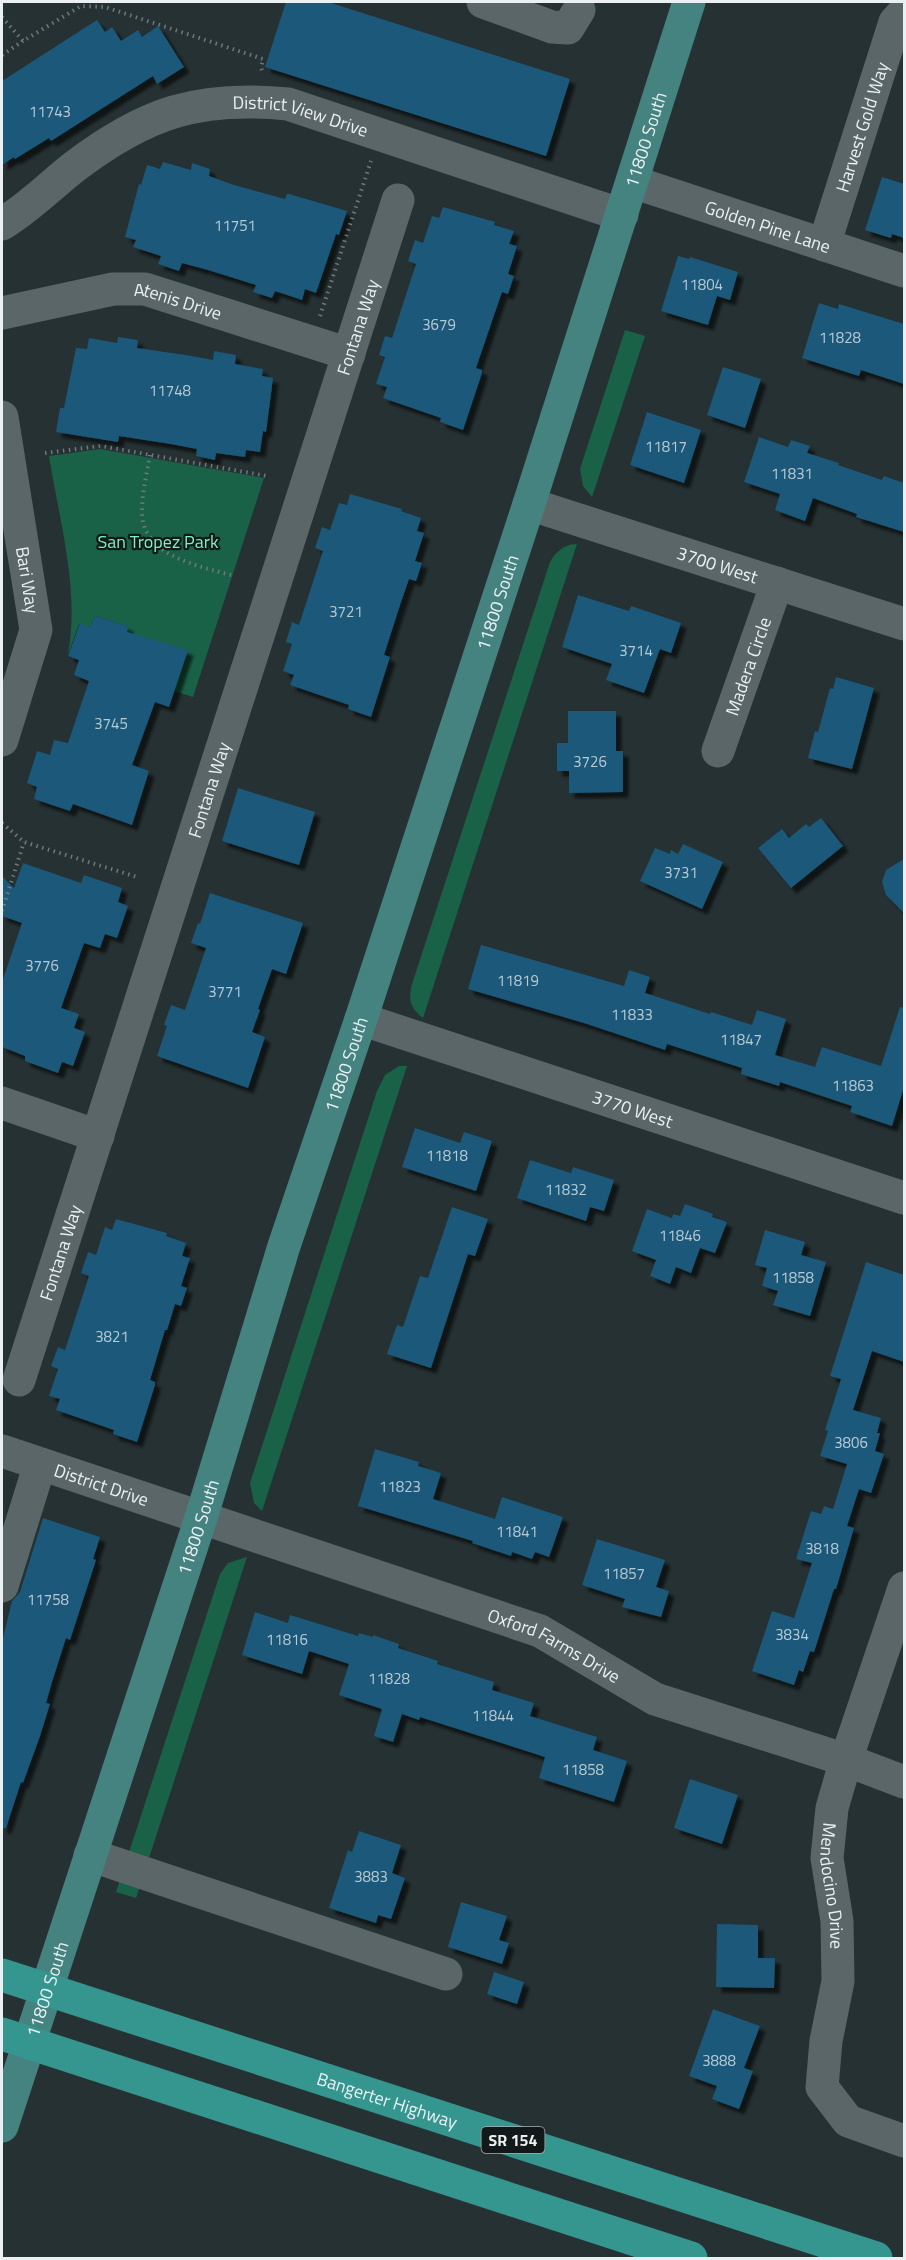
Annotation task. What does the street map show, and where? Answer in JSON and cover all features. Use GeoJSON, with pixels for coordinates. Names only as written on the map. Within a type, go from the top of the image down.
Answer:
{"type":"FeatureCollection","features":[{"type":"Feature","properties":{"kind":"highway","name":"Bangerter Highway"},"geometry":{"type":"LineString","coordinates":[[2,1975],[876,2259]]}},
{"type":"Feature","properties":{"kind":"highway"},"geometry":{"type":"LineString","coordinates":[[2,2034],[691,2259]]}},
{"type":"Feature","properties":{"kind":"main road","name":"11800 South"},"geometry":{"type":"LineString","coordinates":[[2,2126],[201,1518],[284,1246],[362,1019],[689,2]]}},
{"type":"Feature","properties":{"kind":"street"},"geometry":{"type":"LineString","coordinates":[[483,2],[552,27],[568,27],[579,10]]}},
{"type":"Feature","properties":{"kind":"street","name":"Harvest Gold Way"},"geometry":{"type":"LineString","coordinates":[[825,245],[896,22],[904,12]]}},
{"type":"Feature","properties":{"kind":"street","name":"District View Drive"},"geometry":{"type":"LineString","coordinates":[[2,224],[75,166],[135,126],[171,111],[207,104],[252,100],[288,104],[622,215]]}},
{"type":"Feature","properties":{"kind":"street","name":"Golden Pine Lane"},"geometry":{"type":"LineString","coordinates":[[633,182],[904,271]]}},
{"type":"Feature","properties":{"kind":"street","name":"Fontana Way"},"geometry":{"type":"LineString","coordinates":[[19,1380],[398,200]]}},
{"type":"Feature","properties":{"kind":"street","name":"Atenis Drive"},"geometry":{"type":"LineString","coordinates":[[2,313],[113,289],[145,289],[349,354]]}},
{"type":"Feature","properties":{"kind":"street","name":"Bari Way"},"geometry":{"type":"LineString","coordinates":[[2,417],[36,630],[2,740]]}},
{"type":"Feature","properties":{"kind":"street","name":"3700 West"},"geometry":{"type":"LineString","coordinates":[[529,504],[904,624]]}},
{"type":"Feature","properties":{"kind":"street","name":"Madera Circle"},"geometry":{"type":"LineString","coordinates":[[718,751],[777,583]]}},
{"type":"Feature","properties":{"kind":"street","name":"3770 West"},"geometry":{"type":"LineString","coordinates":[[362,1019],[904,1198]]}},
{"type":"Feature","properties":{"kind":"street"},"geometry":{"type":"LineString","coordinates":[[2,1103],[98,1136]]}},
{"type":"Feature","properties":{"kind":"street","name":"District Drive"},"geometry":{"type":"LineString","coordinates":[[2,1451],[201,1518]]}},
{"type":"Feature","properties":{"kind":"street"},"geometry":{"type":"LineString","coordinates":[[2,1586],[40,1464]]}},
{"type":"Feature","properties":{"kind":"street","name":"Oxford Farms Drive"},"geometry":{"type":"LineString","coordinates":[[201,1518],[540,1631],[655,1699],[846,1760],[904,1782]]}},
{"type":"Feature","properties":{"kind":"street","name":"Mendocino Drive"},"geometry":{"type":"LineString","coordinates":[[904,1588],[832,1808],[827,1858],[837,1921],[838,1981],[826,2041],[822,2087],[848,2121],[904,2141]]}},
{"type":"Feature","properties":{"kind":"street"},"geometry":{"type":"LineString","coordinates":[[90,1855],[446,1974]]}},
{"type":"Feature","properties":{"kind":"path"},"geometry":{"type":"LineString","coordinates":[[2,55],[81,6],[105,8],[263,59],[261,67],[263,75]]}},
{"type":"Feature","properties":{"kind":"path"},"geometry":{"type":"LineString","coordinates":[[2,17],[23,42]]}},
{"type":"Feature","properties":{"kind":"path"},"geometry":{"type":"LineString","coordinates":[[316,327],[372,157]]}},
{"type":"Feature","properties":{"kind":"path"},"geometry":{"type":"LineString","coordinates":[[45,453],[101,446],[267,476]]}},
{"type":"Feature","properties":{"kind":"path"},"geometry":{"type":"LineString","coordinates":[[150,454],[141,512],[148,534],[159,547],[173,556],[234,576]]}},
{"type":"Feature","properties":{"kind":"path"},"geometry":{"type":"LineString","coordinates":[[2,823],[24,842],[137,877]]}},
{"type":"Feature","properties":{"kind":"path"},"geometry":{"type":"LineString","coordinates":[[2,911],[24,842]]}},
{"type":"Feature","properties":{"kind":"green space"},"geometry":{"type":"Polygon","coordinates":[[[625,330],[645,336],[592,497],[583,486],[580,469],[625,330]]]}},
{"type":"Feature","properties":{"kind":"green space","name":"San Tropez Park"},"geometry":{"type":"Polygon","coordinates":[[[100,449],[264,478],[193,697],[174,691],[127,632],[127,626],[95,616],[90,627],[79,624],[68,654],[72,605],[70,580],[49,456],[100,449]]]}},
{"type":"Feature","properties":{"kind":"green space"},"geometry":{"type":"Polygon","coordinates":[[[577,544],[423,1018],[415,1011],[411,1003],[412,984],[550,562],[561,549],[577,544]]]}},
{"type":"Feature","properties":{"kind":"green space"},"geometry":{"type":"Polygon","coordinates":[[[399,1066],[407,1066],[262,1511],[254,1503],[250,1483],[377,1091],[385,1075],[399,1066]]]}},
{"type":"Feature","properties":{"kind":"green space"},"geometry":{"type":"Polygon","coordinates":[[[247,1557],[136,1898],[116,1892],[220,1574],[228,1563],[247,1557]]]}},
{"type":"Feature","properties":{"kind":"building"},"geometry":{"type":"Polygon","coordinates":[[[286,2],[328,2],[570,79],[546,156],[265,67],[286,2]]]}},
{"type":"Feature","properties":{"kind":"building"},"geometry":{"type":"Polygon","coordinates":[[[97,20],[105,32],[112,27],[121,41],[138,30],[142,37],[158,26],[184,67],[157,84],[153,76],[51,141],[49,138],[2,165],[2,81],[97,20]]]}},
{"type":"Feature","properties":{"kind":"building"},"geometry":{"type":"Polygon","coordinates":[[[163,162],[191,170],[192,163],[210,169],[209,176],[234,185],[285,199],[289,194],[347,211],[339,235],[336,234],[316,293],[305,289],[302,300],[275,291],[272,298],[253,292],[256,285],[208,270],[182,263],[179,271],[158,264],[161,256],[133,247],[136,240],[125,237],[139,184],[141,185],[147,165],[160,169],[163,162]]]}},
{"type":"Feature","properties":{"kind":"building"},"geometry":{"type":"Polygon","coordinates":[[[882,177],[904,184],[904,238],[892,234],[891,238],[865,230],[882,177]]]}},
{"type":"Feature","properties":{"kind":"building"},"geometry":{"type":"Polygon","coordinates":[[[443,207],[495,222],[494,225],[514,231],[509,244],[517,246],[508,274],[514,276],[508,294],[502,292],[476,368],[482,370],[482,373],[463,430],[440,422],[441,418],[383,398],[387,387],[376,384],[385,357],[379,355],[385,336],[392,338],[416,264],[408,261],[415,240],[423,243],[432,216],[439,218],[443,207]]]}},
{"type":"Feature","properties":{"kind":"building"},"geometry":{"type":"Polygon","coordinates":[[[678,256],[689,259],[690,257],[738,272],[730,300],[717,296],[708,325],[661,311],[678,256]]]}},
{"type":"Feature","properties":{"kind":"building"},"geometry":{"type":"Polygon","coordinates":[[[819,303],[838,309],[839,304],[904,324],[904,384],[861,370],[859,376],[802,358],[819,303]]]}},
{"type":"Feature","properties":{"kind":"building"},"geometry":{"type":"Polygon","coordinates":[[[118,337],[138,340],[137,348],[213,360],[214,351],[236,355],[235,364],[263,369],[262,376],[273,378],[266,432],[263,431],[260,452],[246,450],[245,457],[216,453],[215,460],[196,456],[197,449],[171,444],[119,436],[118,442],[56,432],[60,408],[64,408],[76,348],[87,349],[89,338],[117,343],[118,337]]]}},
{"type":"Feature","properties":{"kind":"building"},"geometry":{"type":"Polygon","coordinates":[[[723,367],[761,379],[745,428],[707,415],[723,367]]]}},
{"type":"Feature","properties":{"kind":"building"},"geometry":{"type":"Polygon","coordinates":[[[647,412],[701,430],[684,483],[630,465],[647,412]]]}},
{"type":"Feature","properties":{"kind":"building"},"geometry":{"type":"Polygon","coordinates":[[[759,437],[788,447],[791,440],[810,446],[807,453],[882,480],[884,476],[904,483],[904,532],[856,517],[857,514],[813,498],[805,521],[775,510],[780,494],[744,482],[759,437]]]}},
{"type":"Feature","properties":{"kind":"building"},"geometry":{"type":"Polygon","coordinates":[[[350,494],[402,509],[401,511],[421,518],[417,531],[424,533],[415,561],[422,563],[416,581],[409,579],[400,605],[384,655],[390,657],[371,717],[348,709],[349,705],[290,685],[294,675],[283,671],[292,644],[286,642],[292,622],[299,625],[323,551],[315,548],[322,527],[330,530],[339,503],[347,505],[350,494]]]}},
{"type":"Feature","properties":{"kind":"building"},"geometry":{"type":"Polygon","coordinates":[[[578,595],[629,611],[631,606],[681,623],[671,653],[660,649],[644,693],[606,680],[612,664],[562,647],[578,595]]]}},
{"type":"Feature","properties":{"kind":"building"},"geometry":{"type":"Polygon","coordinates":[[[95,616],[128,626],[127,632],[188,650],[169,707],[155,702],[132,765],[149,771],[132,825],[73,804],[70,811],[34,799],[37,787],[27,783],[37,751],[50,755],[54,740],[68,743],[89,681],[74,675],[79,660],[68,656],[80,623],[90,627],[95,616]]]}},
{"type":"Feature","properties":{"kind":"building"},"geometry":{"type":"Polygon","coordinates":[[[836,677],[874,688],[852,769],[808,758],[815,731],[818,732],[830,688],[833,689],[836,677]]]}},
{"type":"Feature","properties":{"kind":"building"},"geometry":{"type":"Polygon","coordinates":[[[568,711],[616,711],[616,751],[623,751],[623,792],[569,793],[569,771],[557,771],[557,743],[568,743],[568,711]]]}},
{"type":"Feature","properties":{"kind":"building"},"geometry":{"type":"Polygon","coordinates":[[[238,788],[315,812],[299,865],[222,841],[238,788]]]}},
{"type":"Feature","properties":{"kind":"building"},"geometry":{"type":"Polygon","coordinates":[[[821,818],[843,846],[791,888],[758,848],[782,829],[789,838],[806,824],[809,827],[821,818]]]}},
{"type":"Feature","properties":{"kind":"building"},"geometry":{"type":"Polygon","coordinates":[[[683,844],[723,862],[702,909],[640,881],[655,848],[670,854],[671,850],[678,854],[683,844]]]}},
{"type":"Feature","properties":{"kind":"building"},"geometry":{"type":"Polygon","coordinates":[[[904,859],[904,913],[886,895],[882,882],[886,870],[904,859]]]}},
{"type":"Feature","properties":{"kind":"building"},"geometry":{"type":"Polygon","coordinates":[[[23,863],[81,883],[84,875],[122,888],[118,902],[128,906],[117,938],[105,934],[100,948],[84,943],[61,1008],[79,1014],[74,1028],[85,1032],[73,1066],[62,1062],[58,1073],[25,1061],[25,1056],[2,1047],[2,982],[22,923],[2,916],[2,876],[14,888],[23,863]]]}},
{"type":"Feature","properties":{"kind":"building"},"geometry":{"type":"Polygon","coordinates":[[[210,893],[303,923],[286,974],[272,969],[258,1009],[260,1010],[252,1032],[265,1037],[248,1088],[157,1056],[171,1005],[185,1010],[206,948],[191,943],[210,893]]]}},
{"type":"Feature","properties":{"kind":"building"},"geometry":{"type":"Polygon","coordinates":[[[481,945],[624,986],[629,970],[650,977],[645,993],[752,1025],[757,1010],[786,1019],[775,1055],[815,1067],[822,1047],[881,1066],[900,1007],[904,1008],[904,1087],[892,1126],[850,1112],[852,1106],[780,1082],[779,1086],[741,1074],[742,1068],[667,1044],[665,1050],[584,1023],[468,989],[481,945]]]}},
{"type":"Feature","properties":{"kind":"building"},"geometry":{"type":"Polygon","coordinates":[[[415,1128],[460,1143],[464,1132],[492,1141],[476,1191],[402,1167],[415,1128]]]}},
{"type":"Feature","properties":{"kind":"building"},"geometry":{"type":"Polygon","coordinates":[[[530,1160],[571,1173],[573,1167],[614,1180],[604,1211],[590,1207],[586,1221],[517,1198],[530,1160]]]}},
{"type":"Feature","properties":{"kind":"building"},"geometry":{"type":"Polygon","coordinates":[[[685,1204],[713,1214],[712,1217],[727,1222],[715,1253],[700,1248],[691,1273],[676,1267],[670,1284],[650,1276],[656,1260],[632,1251],[647,1209],[672,1218],[673,1214],[680,1216],[685,1204]]]}},
{"type":"Feature","properties":{"kind":"building"},"geometry":{"type":"Polygon","coordinates":[[[452,1207],[488,1219],[475,1256],[468,1254],[431,1368],[387,1354],[397,1325],[403,1327],[420,1276],[428,1278],[452,1207]]]}},
{"type":"Feature","properties":{"kind":"building"},"geometry":{"type":"Polygon","coordinates":[[[116,1219],[167,1233],[166,1236],[186,1243],[182,1256],[190,1258],[181,1286],[187,1288],[181,1306],[175,1304],[167,1330],[165,1330],[150,1380],[155,1382],[155,1385],[137,1442],[113,1434],[114,1430],[56,1410],[60,1399],[49,1396],[58,1369],[51,1366],[58,1347],[65,1350],[89,1276],[81,1273],[88,1252],[96,1255],[105,1227],[112,1230],[116,1219]]]}},
{"type":"Feature","properties":{"kind":"building"},"geometry":{"type":"Polygon","coordinates":[[[765,1230],[805,1242],[801,1255],[826,1262],[810,1316],[773,1305],[778,1291],[762,1286],[767,1268],[755,1265],[765,1230]]]}},
{"type":"Feature","properties":{"kind":"building"},"geometry":{"type":"Polygon","coordinates":[[[866,1262],[904,1275],[904,1362],[872,1351],[853,1410],[881,1418],[875,1451],[884,1454],[871,1493],[859,1489],[847,1526],[854,1528],[836,1589],[834,1589],[814,1652],[810,1651],[803,1672],[799,1670],[794,1685],[752,1671],[772,1611],[794,1618],[812,1563],[796,1559],[811,1511],[821,1514],[824,1506],[833,1509],[847,1464],[820,1456],[828,1431],[825,1430],[841,1379],[830,1376],[866,1262]]]}},
{"type":"Feature","properties":{"kind":"building"},"geometry":{"type":"Polygon","coordinates":[[[375,1449],[419,1462],[418,1466],[441,1473],[433,1499],[495,1519],[502,1497],[563,1517],[549,1557],[535,1552],[532,1559],[512,1552],[511,1556],[472,1543],[473,1541],[358,1506],[375,1449]]]}},
{"type":"Feature","properties":{"kind":"building"},"geometry":{"type":"Polygon","coordinates":[[[43,1518],[100,1537],[93,1559],[96,1560],[70,1640],[66,1638],[52,1682],[46,1703],[50,1704],[40,1736],[23,1783],[21,1782],[6,1828],[2,1828],[2,1642],[12,1601],[20,1592],[43,1518]]]}},
{"type":"Feature","properties":{"kind":"building"},"geometry":{"type":"Polygon","coordinates":[[[597,1539],[665,1560],[656,1587],[669,1591],[661,1617],[622,1607],[625,1599],[582,1585],[597,1539]]]}},
{"type":"Feature","properties":{"kind":"building"},"geometry":{"type":"Polygon","coordinates":[[[255,1612],[288,1623],[290,1615],[358,1636],[359,1633],[373,1637],[373,1635],[399,1644],[398,1648],[438,1661],[437,1664],[494,1682],[492,1690],[534,1703],[530,1716],[597,1737],[593,1750],[627,1761],[614,1802],[539,1778],[545,1757],[420,1717],[419,1720],[402,1714],[393,1742],[374,1736],[382,1709],[339,1695],[349,1664],[309,1651],[302,1674],[242,1655],[255,1612]]]}},
{"type":"Feature","properties":{"kind":"building"},"geometry":{"type":"Polygon","coordinates":[[[690,1779],[738,1795],[722,1844],[674,1828],[690,1779]]]}},
{"type":"Feature","properties":{"kind":"building"},"geometry":{"type":"Polygon","coordinates":[[[359,1831],[401,1845],[392,1873],[405,1878],[391,1919],[378,1915],[376,1923],[329,1908],[348,1850],[352,1852],[359,1831]]]}},
{"type":"Feature","properties":{"kind":"building"},"geometry":{"type":"Polygon","coordinates":[[[461,1902],[507,1916],[499,1940],[509,1943],[502,1964],[448,1947],[461,1902]]]}},
{"type":"Feature","properties":{"kind":"building"},"geometry":{"type":"Polygon","coordinates":[[[717,1924],[758,1925],[758,1958],[775,1958],[774,1988],[716,1987],[717,1924]]]}},
{"type":"Feature","properties":{"kind":"building"},"geometry":{"type":"Polygon","coordinates":[[[494,1972],[524,1982],[517,2004],[487,1994],[494,1972]]]}},
{"type":"Feature","properties":{"kind":"building"},"geometry":{"type":"Polygon","coordinates":[[[713,2009],[760,2026],[744,2068],[753,2071],[739,2109],[712,2099],[717,2086],[689,2076],[713,2009]]]}}]}
